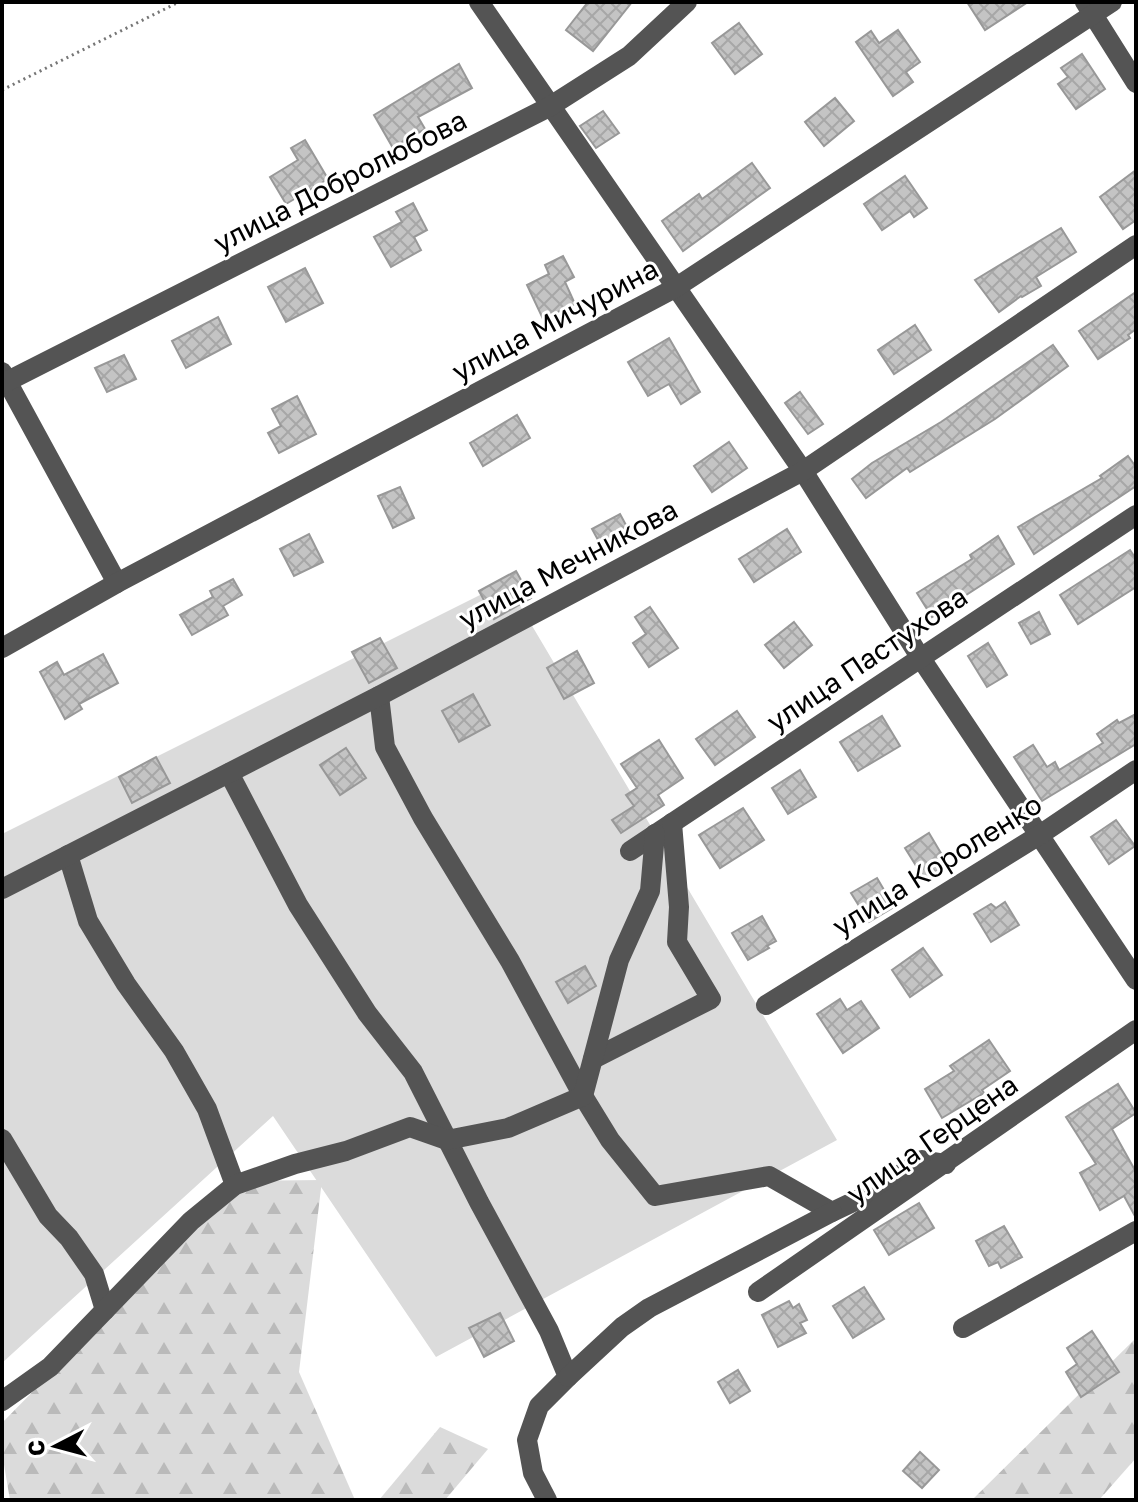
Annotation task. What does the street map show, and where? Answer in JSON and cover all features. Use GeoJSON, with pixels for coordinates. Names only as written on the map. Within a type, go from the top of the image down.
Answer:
{"type":"FeatureCollection","features":[{"type":"Feature","properties":{"kind":"street"},"geometry":{"type":"LineString","coordinates":[[479,2],[803,471],[920,657],[1136,980]]}},
{"type":"Feature","properties":{"kind":"street","name":"улица Добролюбова"},"geometry":{"type":"LineString","coordinates":[[4,379],[549,107],[629,56],[687,2]]}},
{"type":"Feature","properties":{"kind":"street","name":"улица Мичурина"},"geometry":{"type":"LineString","coordinates":[[2,648],[117,583],[675,288],[1089,8],[1112,2]]}},
{"type":"Feature","properties":{"kind":"street"},"geometry":{"type":"LineString","coordinates":[[1089,8],[1136,83]]}},
{"type":"Feature","properties":{"kind":"street","name":"улица Мечникова"},"geometry":{"type":"LineString","coordinates":[[2,889],[379,696],[803,471],[1136,245]]}},
{"type":"Feature","properties":{"kind":"street"},"geometry":{"type":"LineString","coordinates":[[4,379],[117,583]]}},
{"type":"Feature","properties":{"kind":"street","name":"улица Пастухова"},"geometry":{"type":"LineString","coordinates":[[630,851],[1136,515]]}},
{"type":"Feature","properties":{"kind":"street"},"geometry":{"type":"LineString","coordinates":[[379,696],[385,747],[423,818],[510,961],[610,1140],[655,1196],[769,1176],[832,1212]]}},
{"type":"Feature","properties":{"kind":"street","name":"улица Короленко"},"geometry":{"type":"LineString","coordinates":[[766,1005],[1041,834],[1136,770]]}},
{"type":"Feature","properties":{"kind":"street"},"geometry":{"type":"LineString","coordinates":[[229,773],[298,905],[367,1013],[413,1072],[549,1331],[568,1377]]}},
{"type":"Feature","properties":{"kind":"street"},"geometry":{"type":"LineString","coordinates":[[583,1096],[619,960],[650,891],[663,829]]}},
{"type":"Feature","properties":{"kind":"street"},"geometry":{"type":"LineString","coordinates":[[593,1059],[711,999],[677,942],[679,907],[663,829]]}},
{"type":"Feature","properties":{"kind":"street"},"geometry":{"type":"LineString","coordinates":[[68,855],[88,921],[126,984],[174,1051],[207,1109],[235,1185]]}},
{"type":"Feature","properties":{"kind":"street","name":"улица Герцена"},"geometry":{"type":"LineString","coordinates":[[758,1292],[1136,1030]]}},
{"type":"Feature","properties":{"kind":"street"},"geometry":{"type":"LineString","coordinates":[[2,1401],[50,1367],[191,1221],[235,1185],[346,1151],[410,1127],[447,1140],[508,1128],[583,1096]]}},
{"type":"Feature","properties":{"kind":"street"},"geometry":{"type":"LineString","coordinates":[[2,1139],[48,1216],[69,1238],[94,1274],[105,1310]]}},
{"type":"Feature","properties":{"kind":"street"},"geometry":{"type":"LineString","coordinates":[[547,1500],[533,1473],[527,1440],[539,1406],[622,1327],[649,1308],[872,1193],[922,1160],[946,1164]]}},
{"type":"Feature","properties":{"kind":"street"},"geometry":{"type":"LineString","coordinates":[[963,1328],[1136,1231]]}},
{"type":"Feature","properties":{"kind":"path"},"geometry":{"type":"LineString","coordinates":[[2,90],[179,2]]}},
{"type":"Feature","properties":{"kind":"green space"},"geometry":{"type":"Polygon","coordinates":[[[506,582],[837,1140],[436,1357],[273,1116],[2,1363],[2,834],[506,582]]]}},
{"type":"Feature","properties":{"kind":"green space"},"geometry":{"type":"Polygon","coordinates":[[[322,1180],[299,1372],[355,1500],[10,1500],[2,1453],[2,1423],[239,1181],[322,1180]]]}},
{"type":"Feature","properties":{"kind":"green space"},"geometry":{"type":"Polygon","coordinates":[[[1136,1338],[1136,1458],[1099,1500],[972,1500],[1136,1338]]]}},
{"type":"Feature","properties":{"kind":"green space"},"geometry":{"type":"Polygon","coordinates":[[[440,1427],[488,1449],[445,1500],[379,1500],[440,1427]]]}},
{"type":"Feature","properties":{"kind":"building"},"geometry":{"type":"Polygon","coordinates":[[[588,2],[632,2],[593,51],[566,30],[588,2]]]}},
{"type":"Feature","properties":{"kind":"building"},"geometry":{"type":"Polygon","coordinates":[[[967,2],[1028,2],[985,30],[967,2]]]}},
{"type":"Feature","properties":{"kind":"building"},"geometry":{"type":"Polygon","coordinates":[[[739,23],[762,54],[735,74],[712,43],[739,23]]]}},
{"type":"Feature","properties":{"kind":"building"},"geometry":{"type":"Polygon","coordinates":[[[898,30],[920,62],[906,72],[913,82],[893,96],[856,42],[871,31],[879,43],[898,30]]]}},
{"type":"Feature","properties":{"kind":"building"},"geometry":{"type":"Polygon","coordinates":[[[1082,54],[1105,89],[1076,109],[1058,84],[1068,77],[1061,68],[1082,54]]]}},
{"type":"Feature","properties":{"kind":"building"},"geometry":{"type":"Polygon","coordinates":[[[459,64],[472,88],[418,117],[425,129],[393,148],[374,115],[459,64]]]}},
{"type":"Feature","properties":{"kind":"building"},"geometry":{"type":"Polygon","coordinates":[[[835,98],[854,121],[824,146],[805,122],[835,98]]]}},
{"type":"Feature","properties":{"kind":"building"},"geometry":{"type":"Polygon","coordinates":[[[603,111],[619,133],[596,148],[580,126],[603,111]]]}},
{"type":"Feature","properties":{"kind":"building"},"geometry":{"type":"Polygon","coordinates":[[[305,140],[328,179],[286,204],[270,177],[298,160],[291,148],[305,140]]]}},
{"type":"Feature","properties":{"kind":"building"},"geometry":{"type":"Polygon","coordinates":[[[752,163],[770,188],[683,251],[662,221],[699,194],[702,199],[752,163]]]}},
{"type":"Feature","properties":{"kind":"building"},"geometry":{"type":"Polygon","coordinates":[[[1136,170],[1136,220],[1123,229],[1100,197],[1136,170]]]}},
{"type":"Feature","properties":{"kind":"building"},"geometry":{"type":"Polygon","coordinates":[[[905,176],[927,208],[914,217],[910,211],[882,230],[864,204],[905,176]]]}},
{"type":"Feature","properties":{"kind":"building"},"geometry":{"type":"Polygon","coordinates":[[[413,203],[427,230],[414,237],[421,250],[391,267],[374,237],[402,222],[396,212],[413,203]]]}},
{"type":"Feature","properties":{"kind":"building"},"geometry":{"type":"Polygon","coordinates":[[[1061,228],[1076,252],[1036,277],[1041,286],[999,312],[975,280],[1061,228]]]}},
{"type":"Feature","properties":{"kind":"building"},"geometry":{"type":"Polygon","coordinates":[[[563,256],[574,277],[565,282],[575,304],[543,319],[527,285],[549,274],[545,265],[563,256]]]}},
{"type":"Feature","properties":{"kind":"building"},"geometry":{"type":"Polygon","coordinates":[[[305,268],[323,303],[286,322],[268,287],[305,268]]]}},
{"type":"Feature","properties":{"kind":"building"},"geometry":{"type":"Polygon","coordinates":[[[1136,292],[1136,329],[1128,335],[1130,338],[1098,359],[1079,331],[1136,292]]]}},
{"type":"Feature","properties":{"kind":"building"},"geometry":{"type":"Polygon","coordinates":[[[218,317],[231,344],[186,368],[172,341],[218,317]]]}},
{"type":"Feature","properties":{"kind":"building"},"geometry":{"type":"Polygon","coordinates":[[[915,325],[931,350],[894,374],[878,350],[915,325]]]}},
{"type":"Feature","properties":{"kind":"building"},"geometry":{"type":"Polygon","coordinates":[[[669,338],[700,392],[681,404],[669,384],[648,396],[628,362],[669,338]]]}},
{"type":"Feature","properties":{"kind":"building"},"geometry":{"type":"Polygon","coordinates":[[[1053,345],[1068,366],[995,419],[910,472],[907,468],[866,498],[852,479],[1053,345]]]}},
{"type":"Feature","properties":{"kind":"building"},"geometry":{"type":"Polygon","coordinates":[[[124,355],[136,379],[107,392],[95,368],[124,355]]]}},
{"type":"Feature","properties":{"kind":"building"},"geometry":{"type":"Polygon","coordinates":[[[800,392],[823,424],[808,434],[785,403],[800,392]]]}},
{"type":"Feature","properties":{"kind":"building"},"geometry":{"type":"Polygon","coordinates":[[[297,396],[316,434],[279,453],[268,433],[281,426],[272,409],[297,396]]]}},
{"type":"Feature","properties":{"kind":"building"},"geometry":{"type":"Polygon","coordinates":[[[517,415],[530,438],[483,466],[470,443],[517,415]]]}},
{"type":"Feature","properties":{"kind":"building"},"geometry":{"type":"Polygon","coordinates":[[[729,442],[747,468],[712,492],[694,466],[729,442]]]}},
{"type":"Feature","properties":{"kind":"building"},"geometry":{"type":"Polygon","coordinates":[[[1128,456],[1136,467],[1136,486],[1034,554],[1018,527],[1102,478],[1100,476],[1128,456]]]}},
{"type":"Feature","properties":{"kind":"building"},"geometry":{"type":"Polygon","coordinates":[[[400,487],[414,518],[393,528],[378,496],[400,487]]]}},
{"type":"Feature","properties":{"kind":"building"},"geometry":{"type":"Polygon","coordinates":[[[620,514],[633,538],[605,553],[592,529],[620,514]]]}},
{"type":"Feature","properties":{"kind":"building"},"geometry":{"type":"Polygon","coordinates":[[[787,529],[801,552],[754,582],[739,559],[787,529]]]}},
{"type":"Feature","properties":{"kind":"building"},"geometry":{"type":"Polygon","coordinates":[[[309,534],[323,562],[294,576],[280,549],[309,534]]]}},
{"type":"Feature","properties":{"kind":"building"},"geometry":{"type":"Polygon","coordinates":[[[998,536],[1014,564],[932,617],[917,593],[972,559],[970,555],[998,536]]]}},
{"type":"Feature","properties":{"kind":"building"},"geometry":{"type":"Polygon","coordinates":[[[1130,550],[1136,559],[1136,587],[1078,624],[1060,595],[1130,550]]]}},
{"type":"Feature","properties":{"kind":"building"},"geometry":{"type":"Polygon","coordinates":[[[516,571],[531,598],[494,619],[479,591],[516,571]]]}},
{"type":"Feature","properties":{"kind":"building"},"geometry":{"type":"Polygon","coordinates":[[[233,579],[242,595],[223,606],[228,615],[192,635],[180,615],[213,597],[210,591],[233,579]]]}},
{"type":"Feature","properties":{"kind":"building"},"geometry":{"type":"Polygon","coordinates":[[[650,607],[678,648],[649,667],[633,643],[646,634],[635,617],[650,607]]]}},
{"type":"Feature","properties":{"kind":"building"},"geometry":{"type":"Polygon","coordinates":[[[1039,612],[1050,634],[1031,644],[1019,623],[1039,612]]]}},
{"type":"Feature","properties":{"kind":"building"},"geometry":{"type":"Polygon","coordinates":[[[794,622],[812,645],[784,668],[765,645],[794,622]]]}},
{"type":"Feature","properties":{"kind":"building"},"geometry":{"type":"Polygon","coordinates":[[[380,638],[397,668],[369,683],[352,652],[380,638]]]}},
{"type":"Feature","properties":{"kind":"building"},"geometry":{"type":"Polygon","coordinates":[[[988,643],[1007,675],[987,687],[968,656],[988,643]]]}},
{"type":"Feature","properties":{"kind":"building"},"geometry":{"type":"Polygon","coordinates":[[[577,651],[594,683],[564,699],[547,668],[577,651]]]}},
{"type":"Feature","properties":{"kind":"building"},"geometry":{"type":"Polygon","coordinates":[[[103,654],[118,683],[79,704],[82,709],[65,719],[40,672],[57,662],[64,675],[103,654]]]}},
{"type":"Feature","properties":{"kind":"building"},"geometry":{"type":"Polygon","coordinates":[[[473,694],[490,725],[459,742],[442,711],[473,694]]]}},
{"type":"Feature","properties":{"kind":"building"},"geometry":{"type":"Polygon","coordinates":[[[737,711],[755,737],[715,765],[696,739],[737,711]]]}},
{"type":"Feature","properties":{"kind":"building"},"geometry":{"type":"Polygon","coordinates":[[[1136,714],[1136,744],[1042,801],[1014,757],[1033,745],[1047,767],[1055,762],[1059,770],[1103,743],[1097,734],[1117,720],[1119,723],[1136,714]]]}},
{"type":"Feature","properties":{"kind":"building"},"geometry":{"type":"Polygon","coordinates":[[[882,716],[900,746],[858,771],[840,742],[882,716]]]}},
{"type":"Feature","properties":{"kind":"building"},"geometry":{"type":"Polygon","coordinates":[[[659,740],[683,778],[658,795],[664,805],[621,833],[612,820],[634,806],[626,795],[637,788],[621,764],[659,740]]]}},
{"type":"Feature","properties":{"kind":"building"},"geometry":{"type":"Polygon","coordinates":[[[346,748],[366,778],[340,795],[320,765],[346,748]]]}},
{"type":"Feature","properties":{"kind":"building"},"geometry":{"type":"Polygon","coordinates":[[[156,757],[170,783],[132,803],[119,777],[156,757]]]}},
{"type":"Feature","properties":{"kind":"building"},"geometry":{"type":"Polygon","coordinates":[[[800,770],[816,797],[788,814],[772,788],[800,770]]]}},
{"type":"Feature","properties":{"kind":"building"},"geometry":{"type":"Polygon","coordinates":[[[743,808],[764,840],[720,868],[699,835],[743,808]]]}},
{"type":"Feature","properties":{"kind":"building"},"geometry":{"type":"Polygon","coordinates":[[[1116,820],[1135,846],[1109,864],[1091,837],[1116,820]]]}},
{"type":"Feature","properties":{"kind":"building"},"geometry":{"type":"Polygon","coordinates":[[[929,833],[948,865],[925,880],[905,848],[929,833]]]}},
{"type":"Feature","properties":{"kind":"building"},"geometry":{"type":"Polygon","coordinates":[[[877,878],[894,907],[869,922],[851,893],[877,878]]]}},
{"type":"Feature","properties":{"kind":"building"},"geometry":{"type":"Polygon","coordinates":[[[1005,902],[1019,925],[991,942],[974,914],[991,904],[996,908],[1005,902]]]}},
{"type":"Feature","properties":{"kind":"building"},"geometry":{"type":"Polygon","coordinates":[[[762,916],[776,941],[748,960],[732,933],[762,916]]]}},
{"type":"Feature","properties":{"kind":"building"},"geometry":{"type":"Polygon","coordinates":[[[923,948],[942,975],[910,997],[892,970],[923,948]]]}},
{"type":"Feature","properties":{"kind":"building"},"geometry":{"type":"Polygon","coordinates":[[[585,966],[596,986],[568,1003],[556,982],[585,966]]]}},
{"type":"Feature","properties":{"kind":"building"},"geometry":{"type":"Polygon","coordinates":[[[840,999],[847,1010],[861,1001],[879,1028],[843,1053],[817,1014],[840,999]]]}},
{"type":"Feature","properties":{"kind":"building"},"geometry":{"type":"Polygon","coordinates":[[[989,1040],[1010,1071],[982,1090],[984,1093],[942,1118],[925,1089],[954,1071],[950,1066],[989,1040]]]}},
{"type":"Feature","properties":{"kind":"building"},"geometry":{"type":"Polygon","coordinates":[[[1118,1084],[1136,1113],[1112,1129],[1136,1172],[1136,1218],[1124,1196],[1100,1210],[1080,1173],[1096,1164],[1066,1117],[1118,1084]]]}},
{"type":"Feature","properties":{"kind":"building"},"geometry":{"type":"Polygon","coordinates":[[[919,1203],[934,1228],[889,1255],[874,1230],[919,1203]]]}},
{"type":"Feature","properties":{"kind":"building"},"geometry":{"type":"Polygon","coordinates":[[[1004,1226],[1022,1257],[1001,1268],[998,1262],[989,1266],[976,1241],[1004,1226]]]}},
{"type":"Feature","properties":{"kind":"building"},"geometry":{"type":"Polygon","coordinates":[[[864,1287],[884,1319],[853,1338],[833,1306],[864,1287]]]}},
{"type":"Feature","properties":{"kind":"building"},"geometry":{"type":"Polygon","coordinates":[[[789,1301],[793,1308],[799,1304],[807,1320],[800,1323],[806,1333],[778,1347],[762,1315],[789,1301]]]}},
{"type":"Feature","properties":{"kind":"building"},"geometry":{"type":"Polygon","coordinates":[[[500,1313],[514,1341],[484,1357],[469,1328],[500,1313]]]}},
{"type":"Feature","properties":{"kind":"building"},"geometry":{"type":"Polygon","coordinates":[[[1092,1331],[1119,1372],[1081,1397],[1066,1372],[1077,1364],[1067,1348],[1092,1331]]]}},
{"type":"Feature","properties":{"kind":"building"},"geometry":{"type":"Polygon","coordinates":[[[738,1370],[750,1391],[730,1403],[718,1382],[738,1370]]]}},
{"type":"Feature","properties":{"kind":"building"},"geometry":{"type":"Polygon","coordinates":[[[920,1452],[939,1470],[922,1488],[903,1471],[920,1452]]]}}]}
